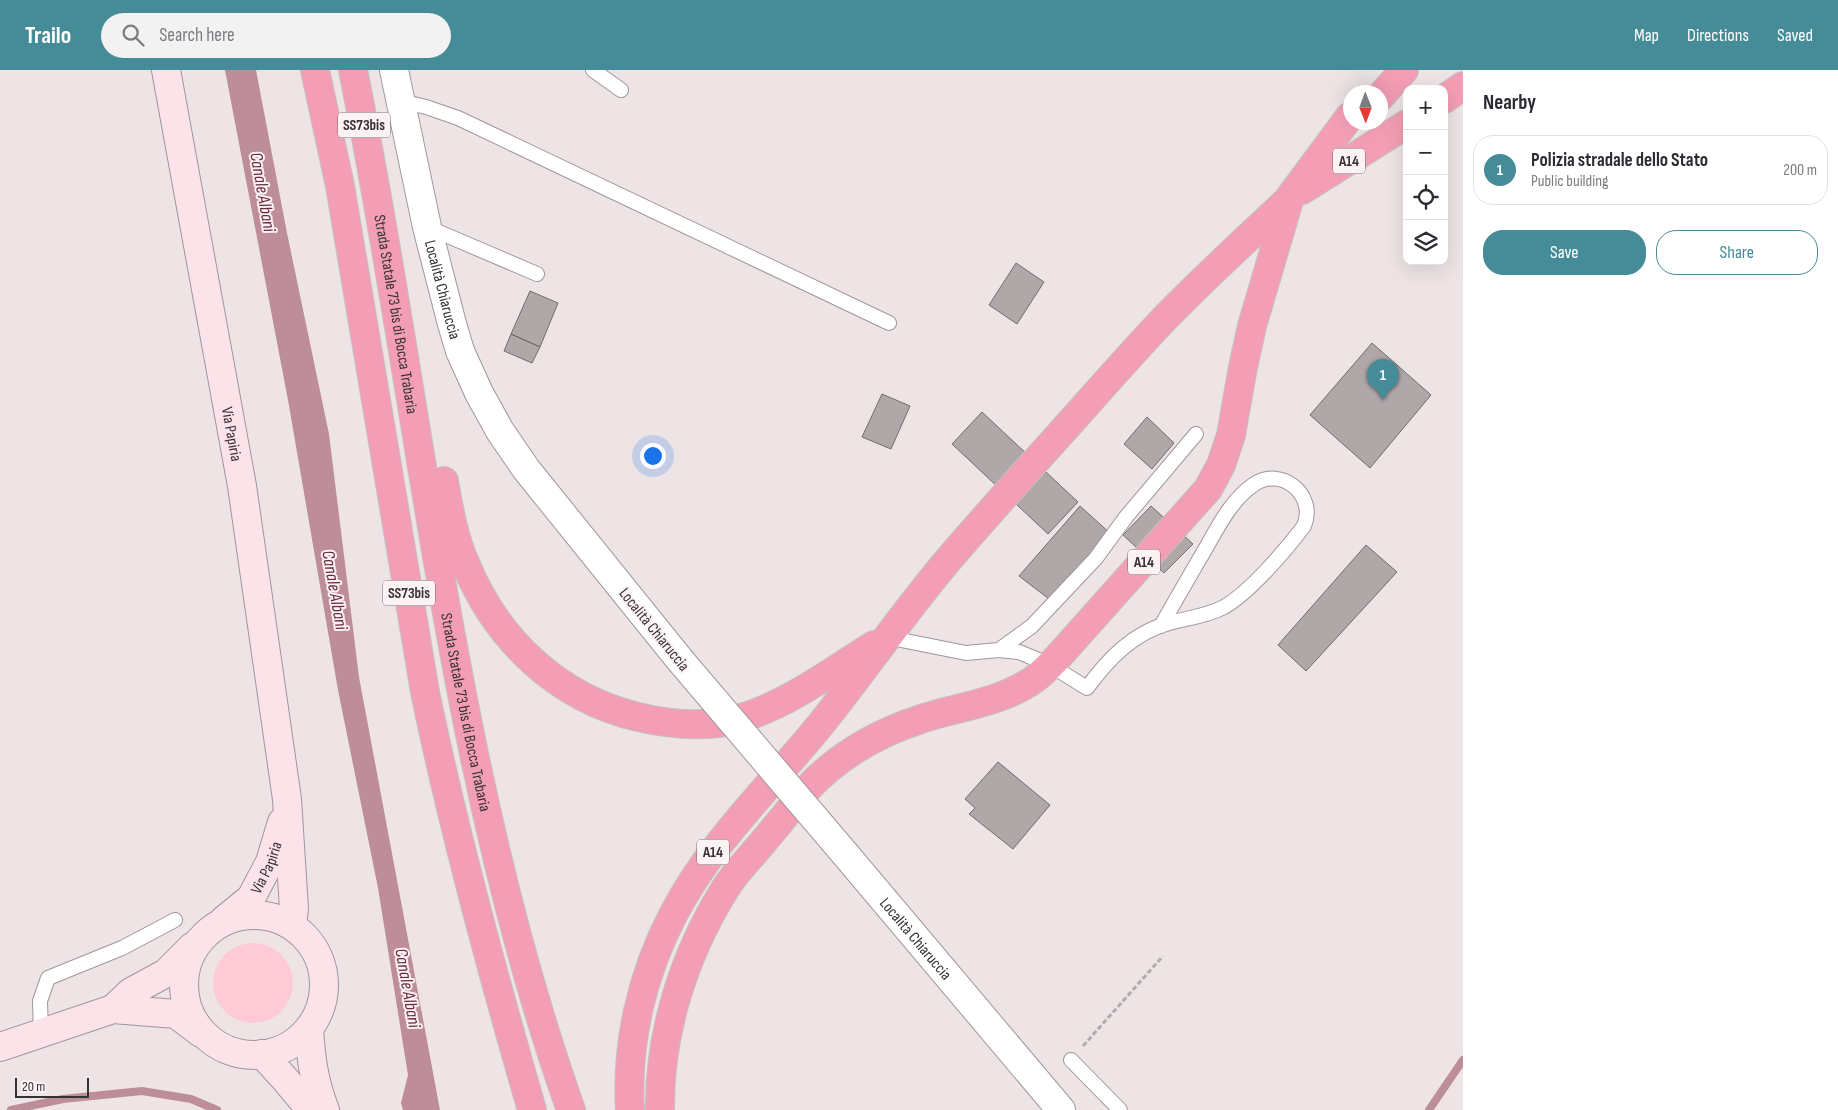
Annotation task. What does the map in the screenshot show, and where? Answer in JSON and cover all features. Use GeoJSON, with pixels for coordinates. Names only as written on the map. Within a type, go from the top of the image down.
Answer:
{"type":"FeatureCollection","features":[{"type":"Feature","properties":{"kind":"highway","name":"Strada Statale 73 bis di Bocca Trabaria"},"geometry":{"type":"LineString","coordinates":[[315,70],[340,186],[435,741],[486,951],[532,1110]]}},
{"type":"Feature","properties":{"kind":"highway","name":"Strada Statale 73 bis di Bocca Trabaria"},"geometry":{"type":"LineString","coordinates":[[353,70],[375,180],[434,532],[481,788],[528,974],[549,1046],[572,1110]]}},
{"type":"Feature","properties":{"kind":"highway"},"geometry":{"type":"LineString","coordinates":[[1373,85],[1385,70]]}},
{"type":"Feature","properties":{"kind":"highway"},"geometry":{"type":"LineString","coordinates":[[1388,88],[1404,70]]}},
{"type":"Feature","properties":{"kind":"highway"},"geometry":{"type":"LineString","coordinates":[[1448,97],[1463,86]]}},
{"type":"Feature","properties":{"kind":"highway","name":"A14"},"geometry":{"type":"LineString","coordinates":[[660,1110],[661,1070],[668,1024],[679,987],[694,949],[725,889],[807,789],[837,762],[882,733],[1008,693],[1034,680],[1050,665],[1200,500],[1215,478],[1231,435],[1252,326],[1290,197],[1343,125]]}},
{"type":"Feature","properties":{"kind":"highway","name":"A14"},"geometry":{"type":"LineString","coordinates":[[1290,197],[1403,126]]}},
{"type":"Feature","properties":{"kind":"highway","name":"A14"},"geometry":{"type":"LineString","coordinates":[[630,1110],[630,1063],[636,1027],[651,965],[674,913],[707,859],[808,741],[886,637],[950,559],[1115,372],[1197,286],[1290,197],[1351,130]]}},
{"type":"Feature","properties":{"kind":"highway"},"geometry":{"type":"LineString","coordinates":[[375,180],[417,331],[450,512],[459,549],[482,598],[506,632],[537,666],[558,682],[589,700],[624,714],[670,723],[714,722],[742,718],[774,705],[807,688],[886,637]]}},
{"type":"Feature","properties":{"kind":"street","name":"Via Papiria"},"geometry":{"type":"LineString","coordinates":[[166,70],[242,486],[287,799],[294,908],[292,925]]}},
{"type":"Feature","properties":{"kind":"street","name":"Località Chiaruccia"},"geometry":{"type":"LineString","coordinates":[[394,70],[427,227],[460,351],[479,393],[500,431],[540,488],[680,660],[1061,1110]]}},
{"type":"Feature","properties":{"kind":"street","name":"Via Papiria"},"geometry":{"type":"LineString","coordinates":[[113,1009],[131,992],[166,973],[209,930],[251,898],[270,862],[283,820],[287,799]]}},
{"type":"Feature","properties":{"kind":"street"},"geometry":{"type":"LineString","coordinates":[[198,941],[190,953],[185,967],[183,982],[188,1010],[195,1024],[204,1035],[229,1051],[243,1054],[262,1054],[286,1048],[299,1039],[309,1029],[317,1016],[322,1002],[324,973],[320,959],[313,946],[292,925],[264,915],[235,917],[221,922]]}},
{"type":"Feature","properties":{"kind":"street"},"geometry":{"type":"LineString","coordinates":[[0,1047],[113,1009],[176,1014],[216,1044]]}},
{"type":"Feature","properties":{"kind":"street"},"geometry":{"type":"LineString","coordinates":[[309,1029],[312,1068],[316,1088],[324,1110]]}},
{"type":"Feature","properties":{"kind":"street"},"geometry":{"type":"LineString","coordinates":[[262,1054],[311,1110]]}},
{"type":"Feature","properties":{"kind":"lane"},"geometry":{"type":"LineString","coordinates":[[594,70],[622,90]]}},
{"type":"Feature","properties":{"kind":"lane"},"geometry":{"type":"LineString","coordinates":[[401,101],[458,118],[889,323]]}},
{"type":"Feature","properties":{"kind":"lane"},"geometry":{"type":"LineString","coordinates":[[427,227],[537,274]]}},
{"type":"Feature","properties":{"kind":"lane"},"geometry":{"type":"LineString","coordinates":[[999,650],[1032,626],[1096,558],[1126,517],[1196,434]]}},
{"type":"Feature","properties":{"kind":"lane"},"geometry":{"type":"LineString","coordinates":[[886,637],[966,653],[999,650],[1019,652],[1050,665],[1087,688],[1099,672],[1125,646],[1136,638],[1161,626],[1215,612],[1233,601],[1255,582],[1304,526],[1308,518],[1305,502],[1295,487],[1280,479],[1270,478],[1254,484],[1248,489],[1226,514],[1161,626]]}},
{"type":"Feature","properties":{"kind":"lane"},"geometry":{"type":"LineString","coordinates":[[41,1033],[40,1001],[48,978],[122,948],[175,920]]}},
{"type":"Feature","properties":{"kind":"lane"},"geometry":{"type":"LineString","coordinates":[[1071,1060],[1120,1110]]}},
{"type":"Feature","properties":{"kind":"path"},"geometry":{"type":"LineString","coordinates":[[1071,1060],[1163,956]]}},
{"type":"Feature","properties":{"kind":"shaded area"},"geometry":{"type":"Polygon","coordinates":[[[245,943],[261,943],[282,954],[293,975],[293,991],[282,1012],[261,1023],[245,1023],[231,1017],[219,1005],[213,991],[213,975],[219,961],[231,949],[245,943]]]}},
{"type":"Feature","properties":{"kind":"water","name":"Canale Albani"},"geometry":{"type":"Polygon","coordinates":[[[225,70],[256,70],[287,233],[329,434],[359,677],[440,1110],[403,1110],[401,1103],[408,1075],[378,888],[338,690],[288,400],[225,70]]]}},
{"type":"Feature","properties":{"kind":"building"},"geometry":{"type":"Polygon","coordinates":[[[1016,263],[1044,282],[1017,324],[989,305],[1016,263]]]}},
{"type":"Feature","properties":{"kind":"building"},"geometry":{"type":"Polygon","coordinates":[[[530,291],[558,303],[540,347],[511,334],[530,291]]]}},
{"type":"Feature","properties":{"kind":"building"},"geometry":{"type":"Polygon","coordinates":[[[511,334],[540,347],[532,363],[504,351],[511,334]]]}},
{"type":"Feature","properties":{"kind":"building"},"geometry":{"type":"Polygon","coordinates":[[[1372,343],[1431,395],[1370,468],[1310,415],[1372,343]]]}},
{"type":"Feature","properties":{"kind":"building"},"geometry":{"type":"Polygon","coordinates":[[[882,394],[910,406],[891,449],[862,437],[882,394]]]}},
{"type":"Feature","properties":{"kind":"building"},"geometry":{"type":"Polygon","coordinates":[[[982,412],[1078,502],[1048,534],[952,444],[982,412]]]}},
{"type":"Feature","properties":{"kind":"building"},"geometry":{"type":"Polygon","coordinates":[[[1147,417],[1174,443],[1152,469],[1124,444],[1147,417]]]}},
{"type":"Feature","properties":{"kind":"building"},"geometry":{"type":"Polygon","coordinates":[[[1080,506],[1111,534],[1049,599],[1019,576],[1080,506]]]}},
{"type":"Feature","properties":{"kind":"building"},"geometry":{"type":"Polygon","coordinates":[[[1151,506],[1193,544],[1164,573],[1123,535],[1151,506]]]}},
{"type":"Feature","properties":{"kind":"building"},"geometry":{"type":"Polygon","coordinates":[[[1366,545],[1397,572],[1306,671],[1278,645],[1366,545]]]}},
{"type":"Feature","properties":{"kind":"building"},"geometry":{"type":"Polygon","coordinates":[[[998,762],[1050,805],[1013,849],[969,814],[975,808],[965,799],[998,762]]]}},
{"type":"Feature","properties":{"kind":"waterway"},"geometry":{"type":"LineString","coordinates":[[1429,1110],[1463,1060]]}},
{"type":"Feature","properties":{"kind":"waterway"},"geometry":{"type":"LineString","coordinates":[[11,1110],[63,1099],[142,1091],[191,1099],[217,1110]]}},
{"type":"Feature","properties":{"kind":"place","name":"Polizia stradale dello Stato"},"geometry":{"type":"Point","coordinates":[1383,400]}}]}
